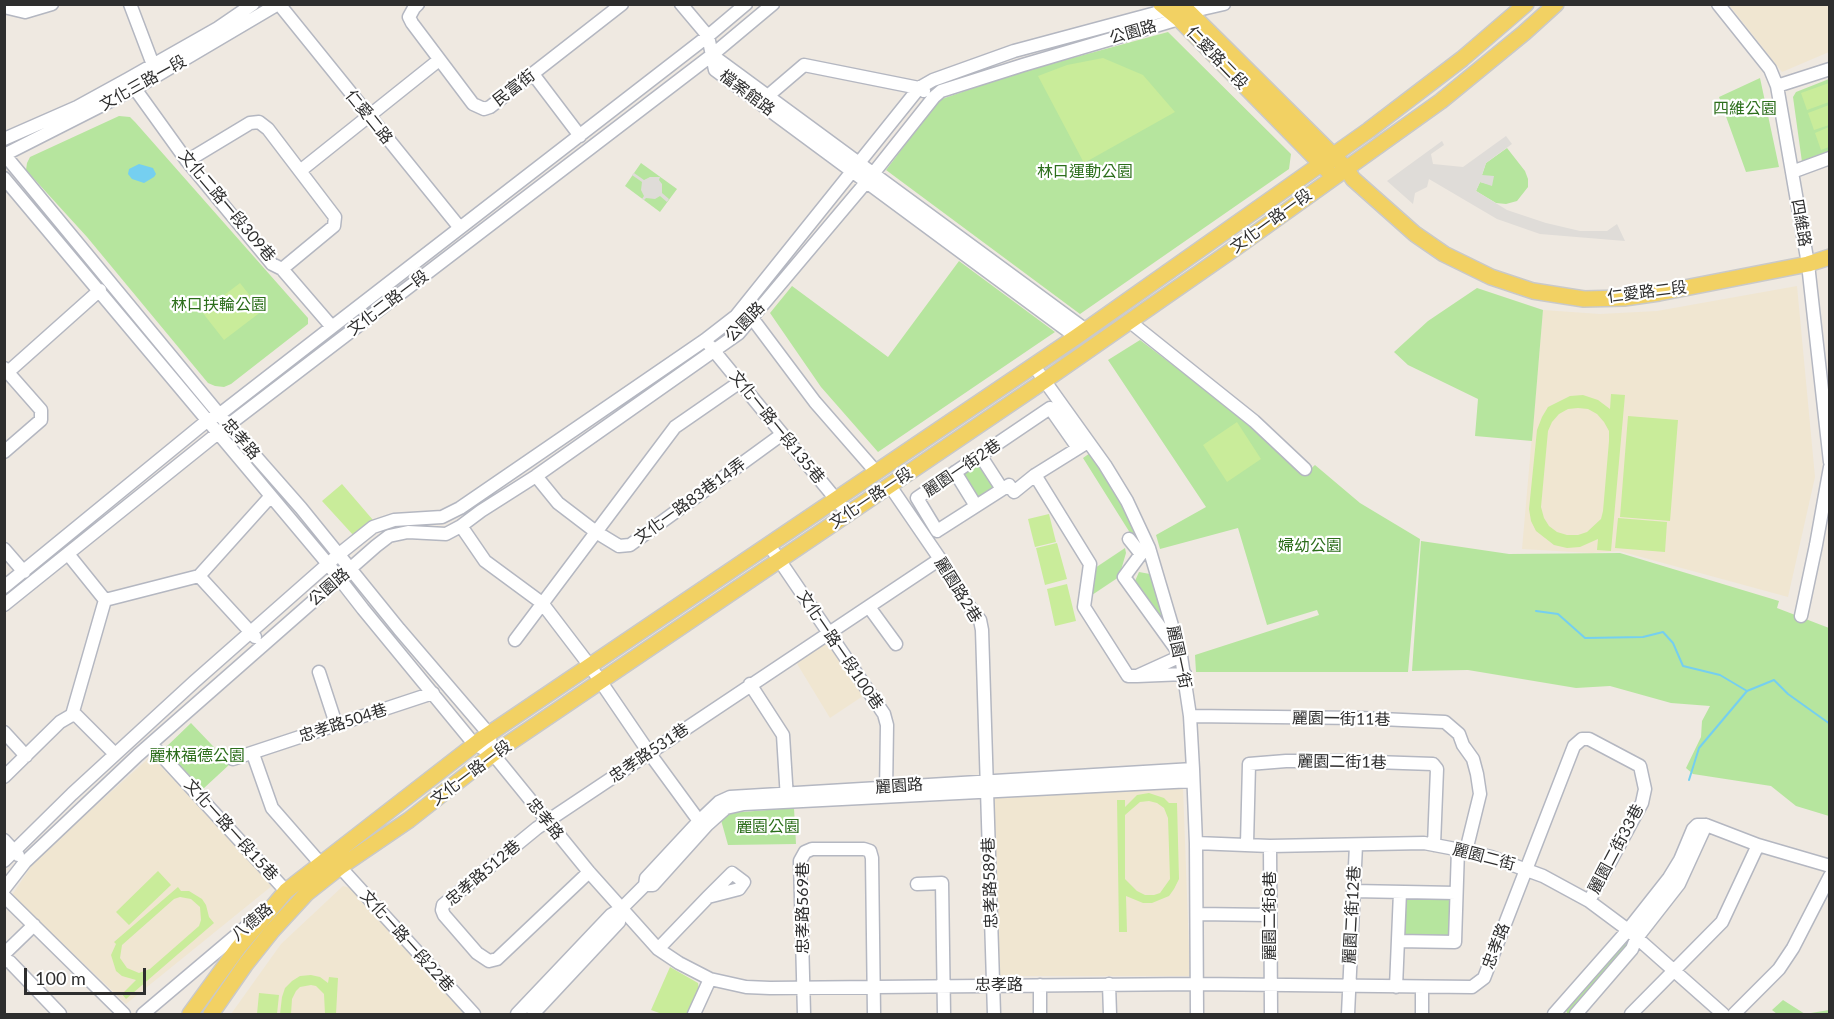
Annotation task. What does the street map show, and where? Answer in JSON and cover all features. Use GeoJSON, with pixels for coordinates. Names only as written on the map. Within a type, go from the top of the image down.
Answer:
{"type":"FeatureCollection","features":[{"type":"Feature","properties":{"kind":"main road","name":"文化一路一段"},"geometry":{"type":"LineString","coordinates":[[190,1014],[237,948],[282,895],[474,744],[1081,334],[1327,160],[1462,59],[1526,4]]}},
{"type":"Feature","properties":{"kind":"main road","name":"文化一路一段"},"geometry":{"type":"LineString","coordinates":[[211,1014],[272,931],[307,893],[340,867],[409,820],[493,754],[890,486],[1344,174],[1511,45],[1556,4]]}},
{"type":"Feature","properties":{"kind":"main road","name":"仁愛路二段"},"geometry":{"type":"LineString","coordinates":[[1175,10],[1327,160],[1415,234],[1444,254],[1491,277],[1533,291],[1584,299],[1624,298],[1808,264],[1830,257]]}},
{"type":"Feature","properties":{"kind":"street"},"geometry":{"type":"LineString","coordinates":[[4,7],[25,12],[52,4]]}},
{"type":"Feature","properties":{"kind":"street"},"geometry":{"type":"LineString","coordinates":[[130,4],[156,70]]}},
{"type":"Feature","properties":{"kind":"street","name":"文化三路一段"},"geometry":{"type":"LineString","coordinates":[[156,70],[253,4]]}},
{"type":"Feature","properties":{"kind":"street","name":"文化三路一段"},"geometry":{"type":"LineString","coordinates":[[5,154],[279,4]]}},
{"type":"Feature","properties":{"kind":"street","name":"仁愛二路"},"geometry":{"type":"LineString","coordinates":[[279,4],[460,228]]}},
{"type":"Feature","properties":{"kind":"street","name":"民富街"},"geometry":{"type":"LineString","coordinates":[[418,4],[409,17],[473,104],[484,109],[490,107],[622,4]]}},
{"type":"Feature","properties":{"kind":"street"},"geometry":{"type":"LineString","coordinates":[[681,4],[708,36]]}},
{"type":"Feature","properties":{"kind":"street","name":"文化二路一段"},"geometry":{"type":"LineString","coordinates":[[4,587],[208,420],[220,414],[580,136],[746,4]]}},
{"type":"Feature","properties":{"kind":"street","name":"文化二路一段"},"geometry":{"type":"LineString","coordinates":[[4,605],[228,425],[712,55],[773,4]]}},
{"type":"Feature","properties":{"kind":"street","name":"公園路"},"geometry":{"type":"LineString","coordinates":[[4,889],[25,862],[151,744],[389,536],[408,532],[446,534],[466,523],[714,351],[748,323],[870,178],[933,97],[941,91],[1020,66],[1175,10],[1224,4]]}},
{"type":"Feature","properties":{"kind":"street","name":"四維路"},"geometry":{"type":"LineString","coordinates":[[1718,4],[1770,69],[1777,86],[1808,264],[1830,464],[1801,616]]}},
{"type":"Feature","properties":{"kind":"street","name":"公園路"},"geometry":{"type":"LineString","coordinates":[[4,861],[194,682],[373,527],[394,520],[442,517],[462,506],[705,340],[736,316],[919,88],[933,80],[1014,51],[1131,26]]}},
{"type":"Feature","properties":{"kind":"street","name":"檔案館路"},"geometry":{"type":"LineString","coordinates":[[708,36],[715,70],[764,99],[1081,334]]}},
{"type":"Feature","properties":{"kind":"street"},"geometry":{"type":"LineString","coordinates":[[1014,51],[1020,66]]}},
{"type":"Feature","properties":{"kind":"street"},"geometry":{"type":"LineString","coordinates":[[300,171],[439,60]]}},
{"type":"Feature","properties":{"kind":"street"},"geometry":{"type":"LineString","coordinates":[[764,99],[804,65],[919,88],[933,97]]}},
{"type":"Feature","properties":{"kind":"street"},"geometry":{"type":"LineString","coordinates":[[1777,86],[1830,69]]}},
{"type":"Feature","properties":{"kind":"street"},"geometry":{"type":"LineString","coordinates":[[533,74],[580,136]]}},
{"type":"Feature","properties":{"kind":"street","name":"文化三路一段"},"geometry":{"type":"LineString","coordinates":[[4,139],[131,85]]}},
{"type":"Feature","properties":{"kind":"street","name":"文化二路一段309巷"},"geometry":{"type":"LineString","coordinates":[[131,85],[187,160],[272,264],[282,269],[332,327]]}},
{"type":"Feature","properties":{"kind":"street"},"geometry":{"type":"LineString","coordinates":[[187,160],[250,123],[259,122],[268,129],[335,217],[334,226],[282,269]]}},
{"type":"Feature","properties":{"kind":"street","name":"忠孝路"},"geometry":{"type":"LineString","coordinates":[[5,154],[228,425],[302,508],[338,555],[489,734],[493,754]]}},
{"type":"Feature","properties":{"kind":"street"},"geometry":{"type":"LineString","coordinates":[[1792,172],[1830,158]]}},
{"type":"Feature","properties":{"kind":"street","name":"忠孝路"},"geometry":{"type":"LineString","coordinates":[[4,178],[328,564],[474,744],[493,754],[589,872],[658,949],[710,979],[746,987],[770,988],[1109,984],[1472,987],[1484,978],[1574,746]]}},
{"type":"Feature","properties":{"kind":"street"},"geometry":{"type":"LineString","coordinates":[[4,452],[41,420],[41,410],[6,370],[100,290]]}},
{"type":"Feature","properties":{"kind":"street"},"geometry":{"type":"LineString","coordinates":[[736,316],[748,323],[877,472]]}},
{"type":"Feature","properties":{"kind":"street"},"geometry":{"type":"LineString","coordinates":[[1129,321],[1254,421],[1305,469]]}},
{"type":"Feature","properties":{"kind":"street","name":"文化一路一段135巷"},"geometry":{"type":"LineString","coordinates":[[705,340],[848,514]]}},
{"type":"Feature","properties":{"kind":"street","name":"麗園一街"},"geometry":{"type":"LineString","coordinates":[[1034,366],[1083,445],[1127,501],[1149,548],[1185,674],[1190,716],[1196,843],[1197,1014]]}},
{"type":"Feature","properties":{"kind":"street"},"geometry":{"type":"LineString","coordinates":[[515,640],[675,427],[740,382]]}},
{"type":"Feature","properties":{"kind":"street","name":"麗園一街2巷"},"geometry":{"type":"LineString","coordinates":[[1050,408],[1083,445],[1035,475],[1014,492],[1010,485],[1002,489],[937,531],[917,498],[1050,408]]}},
{"type":"Feature","properties":{"kind":"street"},"geometry":{"type":"LineString","coordinates":[[583,424],[592,435]]}},
{"type":"Feature","properties":{"kind":"street","name":"文化一路83巷14弄"},"geometry":{"type":"LineString","coordinates":[[536,476],[558,503],[596,532],[619,546],[630,545],[781,435]]}},
{"type":"Feature","properties":{"kind":"street"},"geometry":{"type":"LineString","coordinates":[[980,455],[1002,489]]}},
{"type":"Feature","properties":{"kind":"street"},"geometry":{"type":"LineString","coordinates":[[955,472],[976,506]]}},
{"type":"Feature","properties":{"kind":"street"},"geometry":{"type":"LineString","coordinates":[[1035,475],[1090,564],[1084,607],[1128,676],[1185,674]]}},
{"type":"Feature","properties":{"kind":"street","name":"麗園路2巷"},"geometry":{"type":"LineString","coordinates":[[890,486],[980,620],[987,787]]}},
{"type":"Feature","properties":{"kind":"street"},"geometry":{"type":"LineString","coordinates":[[105,600],[199,576],[270,497]]}},
{"type":"Feature","properties":{"kind":"street"},"geometry":{"type":"LineString","coordinates":[[462,506],[466,523],[485,561],[542,603],[590,666],[699,821]]}},
{"type":"Feature","properties":{"kind":"street"},"geometry":{"type":"LineString","coordinates":[[380,524],[389,536]]}},
{"type":"Feature","properties":{"kind":"street"},"geometry":{"type":"LineString","coordinates":[[1129,539],[1141,554],[1124,577],[1180,656],[1137,676]]}},
{"type":"Feature","properties":{"kind":"street","name":"文化一路一段100巷"},"geometry":{"type":"LineString","coordinates":[[769,545],[884,714],[887,725],[886,793]]}},
{"type":"Feature","properties":{"kind":"street"},"geometry":{"type":"LineString","coordinates":[[4,549],[24,572]]}},
{"type":"Feature","properties":{"kind":"street"},"geometry":{"type":"LineString","coordinates":[[68,554],[105,600]]}},
{"type":"Feature","properties":{"kind":"street","name":"忠孝路531巷"},"geometry":{"type":"LineString","coordinates":[[547,821],[940,559]]}},
{"type":"Feature","properties":{"kind":"street"},"geometry":{"type":"LineString","coordinates":[[199,576],[262,645]]}},
{"type":"Feature","properties":{"kind":"street"},"geometry":{"type":"LineString","coordinates":[[312,578],[324,591]]}},
{"type":"Feature","properties":{"kind":"street"},"geometry":{"type":"LineString","coordinates":[[4,777],[60,722],[72,715],[105,600]]}},
{"type":"Feature","properties":{"kind":"street"},"geometry":{"type":"LineString","coordinates":[[869,607],[896,644]]}},
{"type":"Feature","properties":{"kind":"street"},"geometry":{"type":"LineString","coordinates":[[319,672],[336,724]]}},
{"type":"Feature","properties":{"kind":"street"},"geometry":{"type":"LineString","coordinates":[[750,684],[783,735],[787,798]]}},
{"type":"Feature","properties":{"kind":"street","name":"忠孝路504巷"},"geometry":{"type":"LineString","coordinates":[[233,759],[433,693]]}},
{"type":"Feature","properties":{"kind":"street"},"geometry":{"type":"LineString","coordinates":[[72,715],[76,715],[115,754]]}},
{"type":"Feature","properties":{"kind":"street","name":"麗園一街11巷"},"geometry":{"type":"LineString","coordinates":[[1190,716],[1360,718],[1445,722],[1459,734],[1463,745],[1473,759],[1480,794],[1462,850]]}},
{"type":"Feature","properties":{"kind":"street"},"geometry":{"type":"LineString","coordinates":[[4,732],[26,756]]}},
{"type":"Feature","properties":{"kind":"street","name":"麗園二街33巷"},"geometry":{"type":"LineString","coordinates":[[1574,746],[1582,739],[1589,739],[1640,766],[1645,789],[1642,803],[1589,901]]}},
{"type":"Feature","properties":{"kind":"street","name":"文化一路一段15巷"},"geometry":{"type":"LineString","coordinates":[[151,744],[282,895]]}},
{"type":"Feature","properties":{"kind":"street"},"geometry":{"type":"LineString","coordinates":[[253,754],[272,808],[320,863]]}},
{"type":"Feature","properties":{"kind":"street","name":"麗園二街1巷"},"geometry":{"type":"LineString","coordinates":[[1247,844],[1249,764],[1286,761],[1345,761],[1433,764],[1437,769],[1434,845]]}},
{"type":"Feature","properties":{"kind":"street","name":"麗園路"},"geometry":{"type":"LineString","coordinates":[[517,1014],[611,915],[621,909],[645,885],[646,878],[699,821],[719,802],[730,797],[787,798],[1193,775]]}},
{"type":"Feature","properties":{"kind":"street","name":"忠孝路589巷"},"geometry":{"type":"LineString","coordinates":[[987,787],[994,1014]]}},
{"type":"Feature","properties":{"kind":"street","name":"麗園路"},"geometry":{"type":"LineString","coordinates":[[645,885],[652,885],[707,825],[726,808],[787,798]]}},
{"type":"Feature","properties":{"kind":"street","name":"忠孝路512巷"},"geometry":{"type":"LineString","coordinates":[[547,821],[443,905],[444,915],[484,959],[489,961],[497,959],[589,872]]}},
{"type":"Feature","properties":{"kind":"street"},"geometry":{"type":"LineString","coordinates":[[1558,1013],[1632,934],[1652,908],[1678,884],[1706,825],[1758,845],[1830,866]]}},
{"type":"Feature","properties":{"kind":"street"},"geometry":{"type":"LineString","coordinates":[[4,840],[25,862]]}},
{"type":"Feature","properties":{"kind":"street","name":"麗園二街"},"geometry":{"type":"LineString","coordinates":[[1196,843],[1270,846],[1424,843],[1462,850],[1526,869],[1589,901],[1632,934],[1723,1014]]}},
{"type":"Feature","properties":{"kind":"street","name":"麗園二街12巷"},"geometry":{"type":"LineString","coordinates":[[1348,1014],[1356,845]]}},
{"type":"Feature","properties":{"kind":"street"},"geometry":{"type":"LineString","coordinates":[[1631,1014],[1722,921],[1758,845]]}},
{"type":"Feature","properties":{"kind":"street","name":"麗園二街8巷"},"geometry":{"type":"LineString","coordinates":[[1270,846],[1270,1014]]}},
{"type":"Feature","properties":{"kind":"street","name":"忠孝路569巷"},"geometry":{"type":"LineString","coordinates":[[804,1014],[800,861],[805,852],[812,849],[870,851],[872,858],[874,1014]]}},
{"type":"Feature","properties":{"kind":"street"},"geometry":{"type":"LineString","coordinates":[[1398,941],[1455,942],[1456,893],[1462,850]]}},
{"type":"Feature","properties":{"kind":"street","name":"文化一路一段22巷"},"geometry":{"type":"LineString","coordinates":[[340,867],[474,1014]]}},
{"type":"Feature","properties":{"kind":"street"},"geometry":{"type":"LineString","coordinates":[[1734,1014],[1779,969],[1793,948],[1830,876]]}},
{"type":"Feature","properties":{"kind":"street"},"geometry":{"type":"LineString","coordinates":[[917,884],[942,883],[944,1014]]}},
{"type":"Feature","properties":{"kind":"street"},"geometry":{"type":"LineString","coordinates":[[1353,891],[1456,893]]}},
{"type":"Feature","properties":{"kind":"street"},"geometry":{"type":"LineString","coordinates":[[1396,987],[1400,892]]}},
{"type":"Feature","properties":{"kind":"street","name":"八德路"},"geometry":{"type":"LineString","coordinates":[[143,1014],[282,895]]}},
{"type":"Feature","properties":{"kind":"street"},"geometry":{"type":"LineString","coordinates":[[4,896],[124,1014]]}},
{"type":"Feature","properties":{"kind":"street"},"geometry":{"type":"LineString","coordinates":[[658,949],[708,897]]}},
{"type":"Feature","properties":{"kind":"street","name":"麗園路"},"geometry":{"type":"LineString","coordinates":[[533,1014],[619,922],[621,909]]}},
{"type":"Feature","properties":{"kind":"street"},"geometry":{"type":"LineString","coordinates":[[1197,914],[1270,915]]}},
{"type":"Feature","properties":{"kind":"street"},"geometry":{"type":"LineString","coordinates":[[4,954],[34,925]]}},
{"type":"Feature","properties":{"kind":"street"},"geometry":{"type":"LineString","coordinates":[[1576,1014],[1632,949],[1632,934]]}},
{"type":"Feature","properties":{"kind":"street"},"geometry":{"type":"LineString","coordinates":[[4,960],[10,962],[60,1014]]}},
{"type":"Feature","properties":{"kind":"street"},"geometry":{"type":"LineString","coordinates":[[694,1014],[710,979]]}},
{"type":"Feature","properties":{"kind":"street"},"geometry":{"type":"LineString","coordinates":[[1109,984],[1110,1014]]}},
{"type":"Feature","properties":{"kind":"street"},"geometry":{"type":"LineString","coordinates":[[1040,985],[1040,1014]]}},
{"type":"Feature","properties":{"kind":"street"},"geometry":{"type":"LineString","coordinates":[[1422,988],[1422,1014]]}},
{"type":"Feature","properties":{"kind":"shaded area"},"geometry":{"type":"Polygon","coordinates":[[[1729,5],[1829,5],[1829,52],[1782,72],[1729,5]]]}},
{"type":"Feature","properties":{"kind":"shaded area"},"geometry":{"type":"Polygon","coordinates":[[[1506,136],[1512,144],[1486,163],[1482,175],[1494,176],[1492,186],[1480,182],[1476,191],[1507,210],[1580,231],[1607,231],[1617,224],[1625,241],[1540,234],[1497,219],[1429,179],[1427,187],[1415,193],[1413,204],[1387,181],[1442,141],[1444,145],[1431,154],[1433,164],[1463,167],[1506,136]]]}},
{"type":"Feature","properties":{"kind":"shaded area"},"geometry":{"type":"Polygon","coordinates":[[[634,173],[644,180],[650,177],[660,177],[662,193],[669,199],[667,202],[660,196],[655,199],[642,199],[644,196],[641,190],[642,182],[632,175],[634,173]]]}},
{"type":"Feature","properties":{"kind":"shaded area"},"geometry":{"type":"Polygon","coordinates":[[[1797,286],[1815,477],[1788,597],[1619,551],[1591,553],[1522,549],[1543,310],[1600,314],[1657,311],[1797,286]]]}},
{"type":"Feature","properties":{"kind":"shaded area"},"geometry":{"type":"Polygon","coordinates":[[[824,645],[829,645],[863,696],[830,718],[796,662],[824,645]]]}},
{"type":"Feature","properties":{"kind":"shaded area"},"geometry":{"type":"Polygon","coordinates":[[[151,756],[273,885],[126,1004],[12,895],[36,859],[151,756]]]}},
{"type":"Feature","properties":{"kind":"shaded area"},"geometry":{"type":"Polygon","coordinates":[[[1183,787],[1190,976],[996,976],[994,796],[1183,787]]]}},
{"type":"Feature","properties":{"kind":"shaded area"},"geometry":{"type":"Polygon","coordinates":[[[343,886],[354,889],[464,1014],[231,1014],[281,944],[343,886]]]}},
{"type":"Feature","properties":{"kind":"green space","name":"林口運動公園"},"geometry":{"type":"Polygon","coordinates":[[[1168,32],[1291,154],[1289,169],[1080,314],[886,170],[939,100],[1017,73],[1168,32]]]}},
{"type":"Feature","properties":{"kind":"green space"},"geometry":{"type":"Polygon","coordinates":[[[1103,58],[1143,75],[1175,112],[1084,163],[1038,76],[1067,65],[1103,58]]]}},
{"type":"Feature","properties":{"kind":"green space","name":"四維公園"},"geometry":{"type":"Polygon","coordinates":[[[1760,78],[1779,167],[1746,172],[1719,97],[1760,78]]]}},
{"type":"Feature","properties":{"kind":"green space"},"geometry":{"type":"Polygon","coordinates":[[[1829,79],[1829,152],[1802,162],[1793,97],[1796,92],[1829,79]]]}},
{"type":"Feature","properties":{"kind":"green space"},"geometry":{"type":"Polygon","coordinates":[[[1829,83],[1829,102],[1807,110],[1801,93],[1829,83]]]}},
{"type":"Feature","properties":{"kind":"green space"},"geometry":{"type":"Polygon","coordinates":[[[1829,105],[1829,125],[1814,130],[1808,113],[1829,105]]]}},
{"type":"Feature","properties":{"kind":"green space","name":"林口扶輪公園"},"geometry":{"type":"Polygon","coordinates":[[[119,116],[130,117],[135,122],[308,318],[308,324],[231,384],[224,387],[208,383],[87,237],[26,170],[30,157],[119,116]]]}},
{"type":"Feature","properties":{"kind":"green space"},"geometry":{"type":"Polygon","coordinates":[[[1829,127],[1829,147],[1821,150],[1815,133],[1829,127]]]}},
{"type":"Feature","properties":{"kind":"green space"},"geometry":{"type":"Polygon","coordinates":[[[1507,148],[1525,171],[1528,187],[1517,201],[1506,204],[1496,203],[1476,191],[1480,182],[1492,185],[1482,175],[1486,163],[1507,148]]]}},
{"type":"Feature","properties":{"kind":"green space"},"geometry":{"type":"Polygon","coordinates":[[[641,163],[677,189],[660,212],[625,186],[641,163]]]}},
{"type":"Feature","properties":{"kind":"green space"},"geometry":{"type":"Polygon","coordinates":[[[959,261],[1055,332],[878,452],[821,387],[770,313],[792,286],[888,357],[959,261]]]}},
{"type":"Feature","properties":{"kind":"green space"},"geometry":{"type":"Polygon","coordinates":[[[240,283],[262,311],[224,340],[202,312],[240,283]]]}},
{"type":"Feature","properties":{"kind":"green space"},"geometry":{"type":"Polygon","coordinates":[[[1477,288],[1543,310],[1532,441],[1475,436],[1478,399],[1408,365],[1394,352],[1428,321],[1477,288]]]}},
{"type":"Feature","properties":{"kind":"green space","name":"婦幼公園"},"geometry":{"type":"Polygon","coordinates":[[[1140,340],[1245,420],[1305,474],[1315,465],[1360,503],[1420,539],[1408,672],[1196,672],[1195,655],[1319,615],[1317,610],[1267,625],[1238,528],[1160,549],[1156,535],[1206,507],[1108,360],[1140,340]]]}},
{"type":"Feature","properties":{"kind":"green space"},"geometry":{"type":"Polygon","coordinates":[[[1611,394],[1625,395],[1611,551],[1597,550],[1598,539],[1580,547],[1567,548],[1554,545],[1536,531],[1529,509],[1537,430],[1542,417],[1548,407],[1570,396],[1583,395],[1598,400],[1610,409],[1611,394]],[[1568,409],[1559,414],[1548,431],[1541,507],[1549,526],[1567,535],[1587,532],[1601,519],[1603,511],[1609,431],[1597,414],[1588,409],[1568,409]]]}},
{"type":"Feature","properties":{"kind":"green space"},"geometry":{"type":"Polygon","coordinates":[[[1628,416],[1678,420],[1670,521],[1620,517],[1628,416]]]}},
{"type":"Feature","properties":{"kind":"green space"},"geometry":{"type":"Polygon","coordinates":[[[1237,422],[1261,459],[1227,482],[1203,445],[1237,422]]]}},
{"type":"Feature","properties":{"kind":"green space"},"geometry":{"type":"Polygon","coordinates":[[[1090,453],[1123,506],[1135,534],[1132,536],[1083,458],[1090,453]]]}},
{"type":"Feature","properties":{"kind":"green space"},"geometry":{"type":"Polygon","coordinates":[[[980,463],[998,489],[979,500],[962,475],[980,463]]]}},
{"type":"Feature","properties":{"kind":"green space"},"geometry":{"type":"Polygon","coordinates":[[[342,484],[373,520],[354,536],[322,501],[342,484]]]}},
{"type":"Feature","properties":{"kind":"green space"},"geometry":{"type":"Polygon","coordinates":[[[1049,514],[1056,542],[1035,547],[1028,519],[1049,514]]]}},
{"type":"Feature","properties":{"kind":"green space"},"geometry":{"type":"Polygon","coordinates":[[[1618,518],[1667,522],[1665,552],[1615,548],[1618,518]]]}},
{"type":"Feature","properties":{"kind":"green space"},"geometry":{"type":"Polygon","coordinates":[[[1421,541],[1509,554],[1620,553],[1779,601],[1777,608],[1829,628],[1829,816],[1796,806],[1771,786],[1693,774],[1686,768],[1701,737],[1702,721],[1710,706],[1671,703],[1610,686],[1576,688],[1468,670],[1412,671],[1421,541]]]}},
{"type":"Feature","properties":{"kind":"green space"},"geometry":{"type":"Polygon","coordinates":[[[1057,543],[1067,579],[1045,585],[1036,548],[1057,543]]]}},
{"type":"Feature","properties":{"kind":"green space"},"geometry":{"type":"Polygon","coordinates":[[[1125,548],[1126,553],[1119,577],[1092,595],[1089,594],[1095,568],[1125,548]]]}},
{"type":"Feature","properties":{"kind":"green space"},"geometry":{"type":"Polygon","coordinates":[[[1139,572],[1150,574],[1166,626],[1135,581],[1139,572]]]}},
{"type":"Feature","properties":{"kind":"green space"},"geometry":{"type":"Polygon","coordinates":[[[1067,584],[1076,621],[1055,626],[1047,589],[1067,584]]]}},
{"type":"Feature","properties":{"kind":"green space","name":"麗林福德公園"},"geometry":{"type":"Polygon","coordinates":[[[191,723],[230,764],[203,789],[164,749],[191,723]]]}},
{"type":"Feature","properties":{"kind":"green space"},"geometry":{"type":"Polygon","coordinates":[[[1149,793],[1164,798],[1169,803],[1177,803],[1179,879],[1169,896],[1152,903],[1143,903],[1126,896],[1127,932],[1119,932],[1117,800],[1125,800],[1125,807],[1137,795],[1149,793]],[[1140,802],[1125,815],[1125,879],[1137,891],[1145,895],[1160,893],[1170,879],[1168,818],[1164,808],[1157,803],[1140,802]]]}},
{"type":"Feature","properties":{"kind":"green space","name":"麗園公園"},"geometry":{"type":"Polygon","coordinates":[[[794,808],[796,844],[728,845],[721,820],[729,813],[794,808]]]}},
{"type":"Feature","properties":{"kind":"green space"},"geometry":{"type":"Polygon","coordinates":[[[158,871],[171,885],[129,925],[116,912],[158,871]]]}},
{"type":"Feature","properties":{"kind":"green space"},"geometry":{"type":"Polygon","coordinates":[[[178,887],[181,891],[189,891],[202,899],[214,923],[126,999],[122,994],[136,980],[122,976],[116,971],[111,955],[116,944],[114,942],[178,887]],[[180,897],[174,899],[122,945],[120,958],[127,968],[139,973],[150,969],[199,926],[200,907],[191,899],[180,897]]]}},
{"type":"Feature","properties":{"kind":"green space"},"geometry":{"type":"Polygon","coordinates":[[[1405,896],[1451,898],[1450,939],[1404,938],[1405,896]]]}},
{"type":"Feature","properties":{"kind":"green space"},"geometry":{"type":"Polygon","coordinates":[[[1622,942],[1628,945],[1571,1014],[1567,1013],[1565,1007],[1622,942]]]}},
{"type":"Feature","properties":{"kind":"green space"},"geometry":{"type":"Polygon","coordinates":[[[670,967],[698,983],[699,989],[688,1014],[662,1014],[651,1010],[670,967]]]}},
{"type":"Feature","properties":{"kind":"green space"},"geometry":{"type":"Polygon","coordinates":[[[300,976],[320,977],[328,983],[329,977],[338,978],[336,1014],[325,1014],[324,994],[316,986],[311,985],[300,987],[296,991],[292,999],[291,1014],[280,1014],[285,988],[300,976]]]}},
{"type":"Feature","properties":{"kind":"green space"},"geometry":{"type":"Polygon","coordinates":[[[259,993],[279,995],[277,1014],[257,1014],[259,993]]]}},
{"type":"Feature","properties":{"kind":"green space"},"geometry":{"type":"Polygon","coordinates":[[[1783,1000],[1805,1014],[1777,1014],[1772,1010],[1783,1000]]]}},
{"type":"Feature","properties":{"kind":"green space"},"geometry":{"type":"Polygon","coordinates":[[[1829,1010],[1829,1014],[1805,1014],[1829,1010]]]}},
{"type":"Feature","properties":{"kind":"water"},"geometry":{"type":"Polygon","coordinates":[[[139,164],[153,168],[156,174],[154,177],[144,183],[132,179],[128,174],[129,169],[139,164]]]}},
{"type":"Feature","properties":{"kind":"waterway"},"geometry":{"type":"LineString","coordinates":[[1536,611],[1558,614],[1585,638],[1643,637],[1663,632],[1673,643],[1683,666],[1720,675],[1747,691],[1774,680],[1788,694],[1830,724]]}},
{"type":"Feature","properties":{"kind":"waterway"},"geometry":{"type":"LineString","coordinates":[[1689,780],[1699,748],[1747,691]]}}]}
